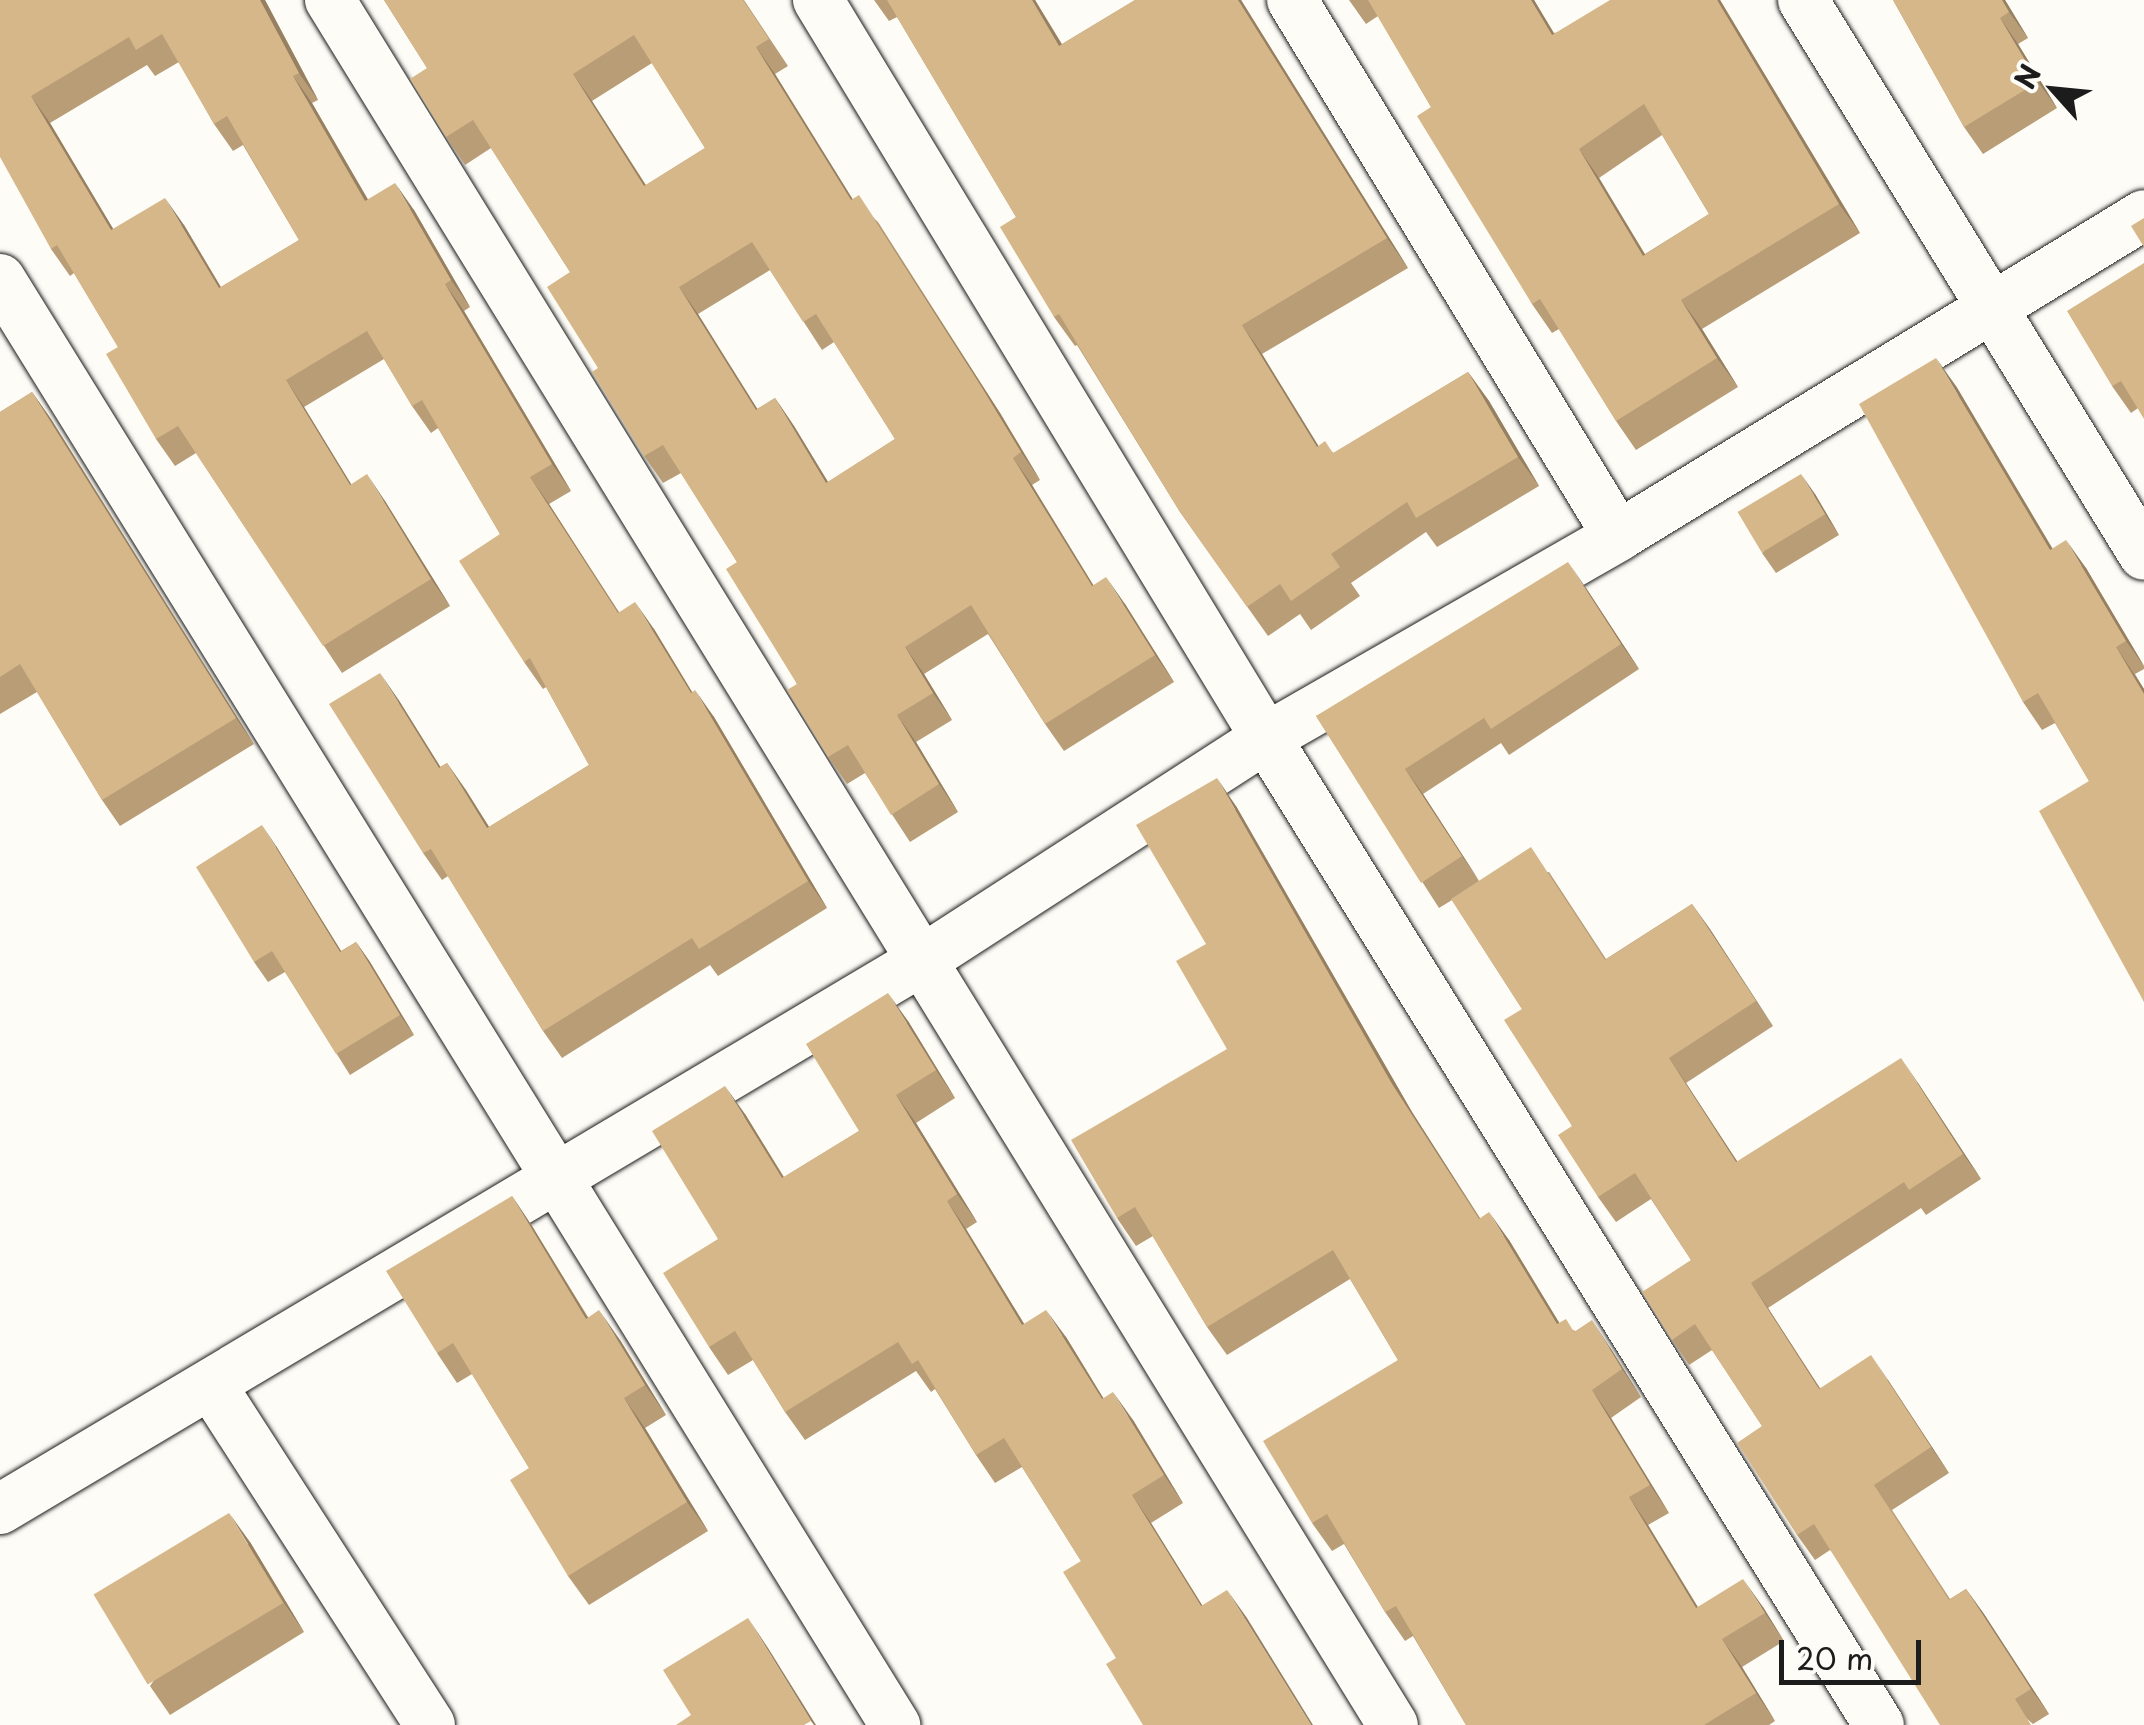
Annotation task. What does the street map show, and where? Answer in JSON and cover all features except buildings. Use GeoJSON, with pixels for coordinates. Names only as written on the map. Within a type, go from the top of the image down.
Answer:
{"type":"FeatureCollection","features":[{"type":"Feature","properties":{"kind":"street"},"geometry":{"type":"LineString","coordinates":[[330,0],[1393,1725]]}},
{"type":"Feature","properties":{"kind":"street"},"geometry":{"type":"LineString","coordinates":[[818,0],[1266,738],[1879,1725]]}},
{"type":"Feature","properties":{"kind":"street"},"geometry":{"type":"LineString","coordinates":[[1292,0],[1618,536]]}},
{"type":"Feature","properties":{"kind":"street"},"geometry":{"type":"LineString","coordinates":[[1803,0],[2144,554]]}},
{"type":"Feature","properties":{"kind":"street"},"geometry":{"type":"LineString","coordinates":[[0,1510],[552,1176],[921,962],[1266,738],[1618,536],[2144,215]]}},
{"type":"Feature","properties":{"kind":"street"},"geometry":{"type":"LineString","coordinates":[[0,278],[895,1725]]}},
{"type":"Feature","properties":{"kind":"street"},"geometry":{"type":"LineString","coordinates":[[211,1385],[430,1725]]}}]}
